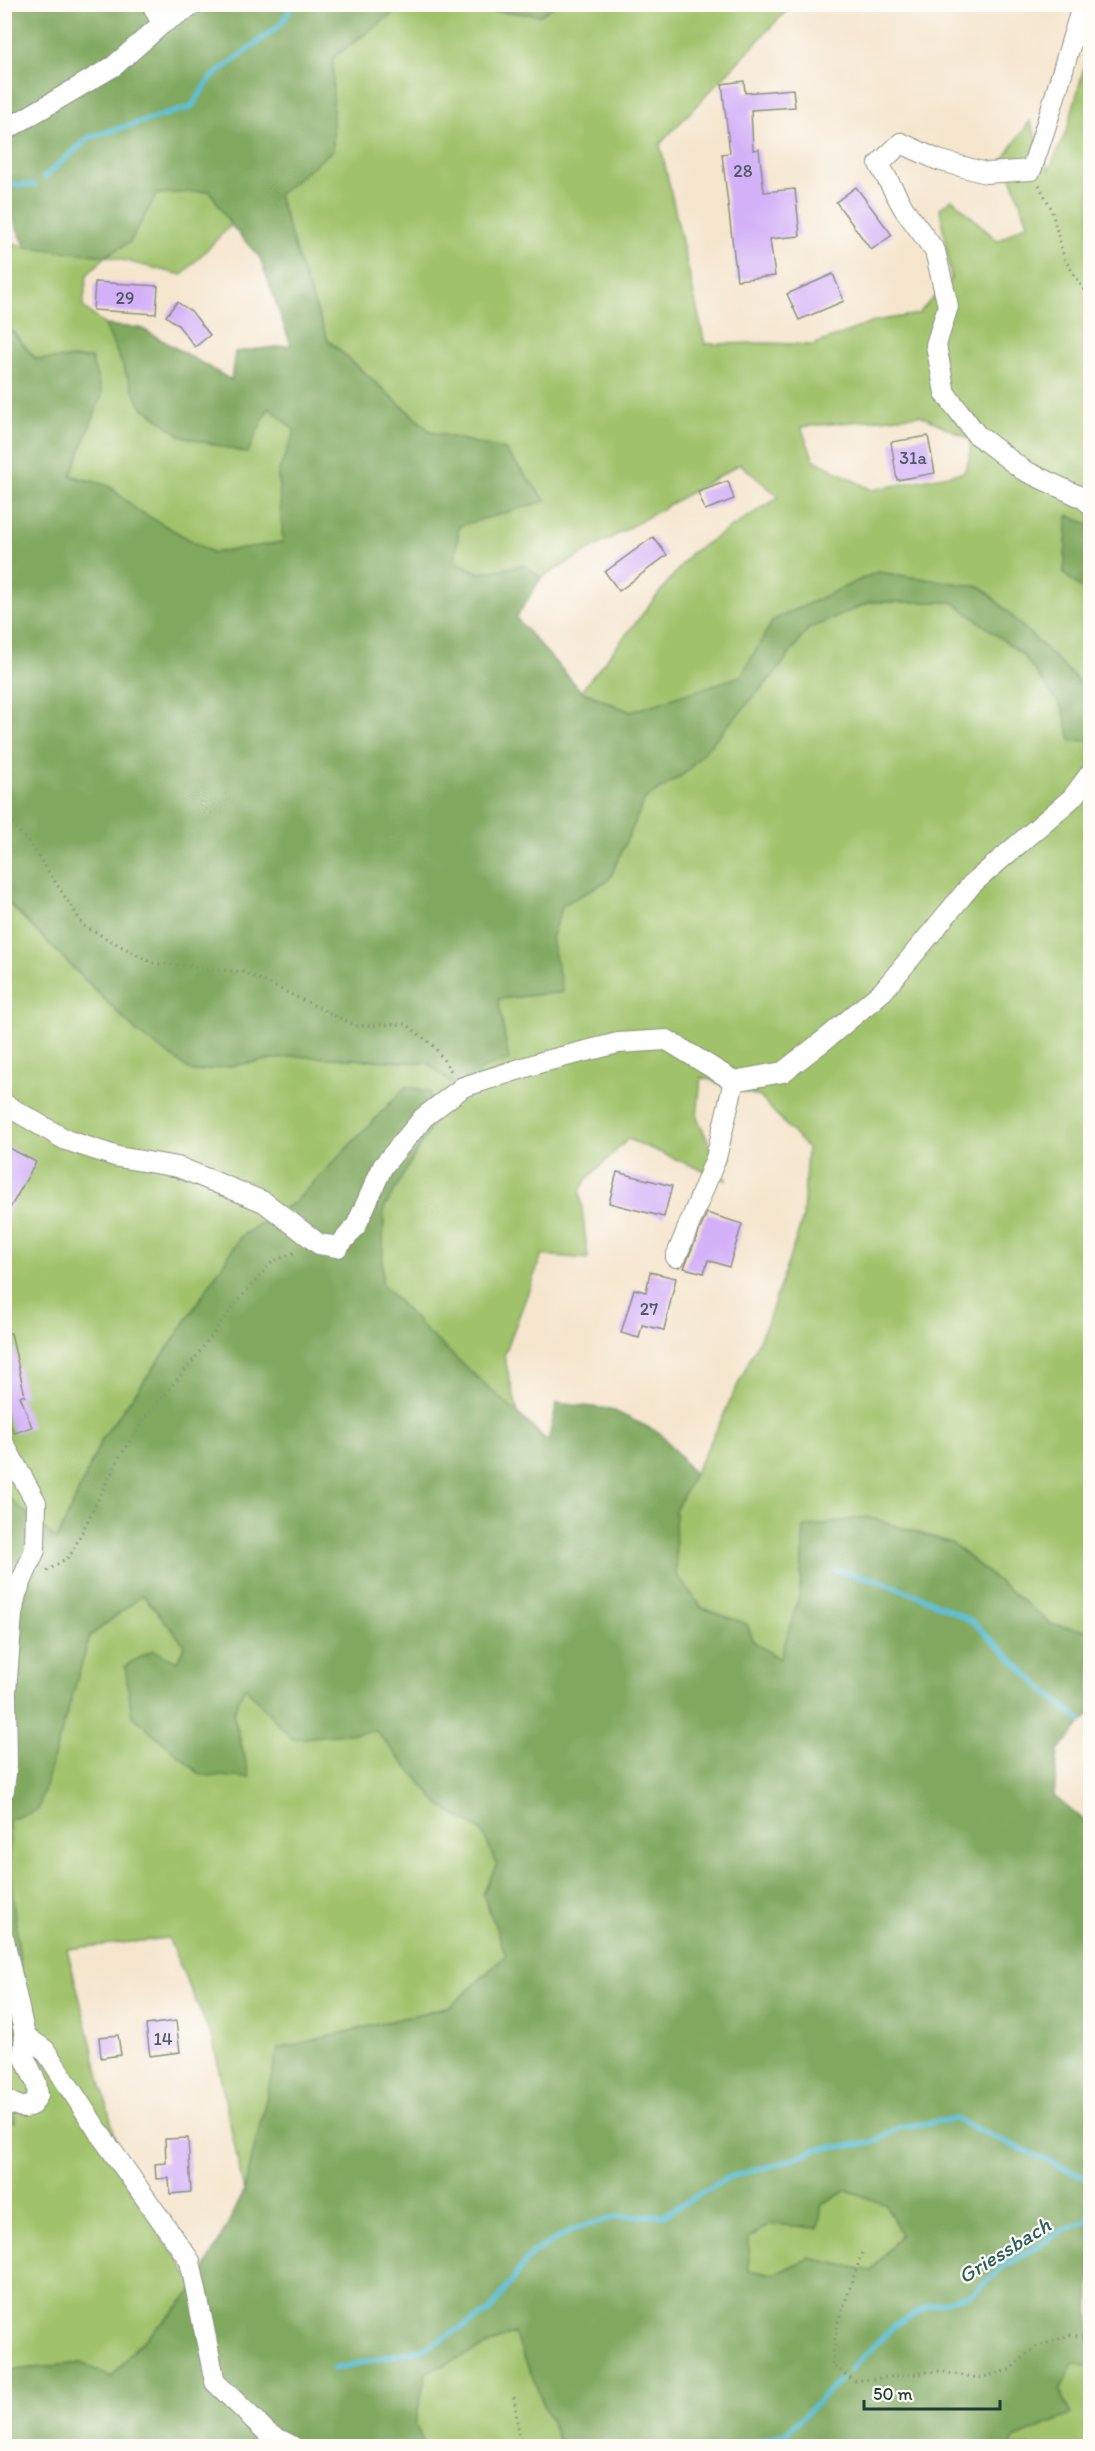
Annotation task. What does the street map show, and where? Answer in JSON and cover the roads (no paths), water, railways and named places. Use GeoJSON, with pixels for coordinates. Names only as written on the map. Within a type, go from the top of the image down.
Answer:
{"type":"FeatureCollection","features":[{"type":"Feature","properties":{"kind":"street"},"geometry":{"type":"LineString","coordinates":[[152,4],[162,24]]}},
{"type":"Feature","properties":{"kind":"street"},"geometry":{"type":"LineString","coordinates":[[4,131],[114,66],[162,24],[194,4]]}},
{"type":"Feature","properties":{"kind":"street"},"geometry":{"type":"LineString","coordinates":[[1083,4],[1063,64],[1049,120],[1031,170],[986,172],[938,160],[901,143],[879,164],[904,209],[935,251],[948,306],[936,345],[945,393],[976,434],[1023,470],[1083,498],[1090,504]]}},
{"type":"Feature","properties":{"kind":"street"},"geometry":{"type":"LineString","coordinates":[[4,1104],[66,1140],[118,1157],[178,1167],[264,1203],[319,1244],[338,1247],[356,1226],[383,1166],[424,1117],[463,1087],[543,1062],[618,1043],[667,1040],[734,1081],[783,1072],[883,991],[972,885],[1072,798],[1090,774]]}},
{"type":"Feature","properties":{"kind":"street"},"geometry":{"type":"LineString","coordinates":[[676,1257],[716,1158],[734,1081]]}},
{"type":"Feature","properties":{"kind":"street"},"geometry":{"type":"LineString","coordinates":[[4,1443],[36,1502],[35,1550],[16,1593],[12,1616],[6,1692],[7,1764],[4,1790]]}},
{"type":"Feature","properties":{"kind":"street"},"geometry":{"type":"LineString","coordinates":[[4,1939],[25,2036],[23,2054],[36,2082],[38,2095],[33,2104],[24,2108],[11,2103],[4,2097]]}},
{"type":"Feature","properties":{"kind":"street"},"geometry":{"type":"LineString","coordinates":[[25,2036],[45,2050],[100,2134],[190,2261],[215,2382],[269,2434],[292,2446]]}},
{"type":"Feature","properties":{"kind":"waterway"},"geometry":{"type":"LineString","coordinates":[[44,177],[90,137],[191,107],[211,78],[281,24],[293,4]]}},
{"type":"Feature","properties":{"kind":"waterway"},"geometry":{"type":"LineString","coordinates":[[4,180],[15,185],[34,185]]}},
{"type":"Feature","properties":{"kind":"waterway"},"geometry":{"type":"LineString","coordinates":[[836,1570],[877,1580],[927,1599],[973,1622],[1047,1693],[1082,1721]]}},
{"type":"Feature","properties":{"kind":"waterway"},"geometry":{"type":"LineString","coordinates":[[334,2369],[426,2348],[489,2312],[532,2253],[574,2229],[615,2217],[664,2215],[729,2177],[779,2164],[817,2149],[871,2143],[900,2127],[955,2119],[1090,2180]]}},
{"type":"Feature","properties":{"kind":"waterway","name":"Griessbach"},"geometry":{"type":"LineString","coordinates":[[849,2371],[895,2325],[928,2306],[972,2294],[1005,2265],[1066,2229],[1087,2221],[1090,2216]]}},
{"type":"Feature","properties":{"kind":"waterway","name":"Griessbach"},"geometry":{"type":"LineString","coordinates":[[747,2446],[786,2433],[841,2379]]}}]}
